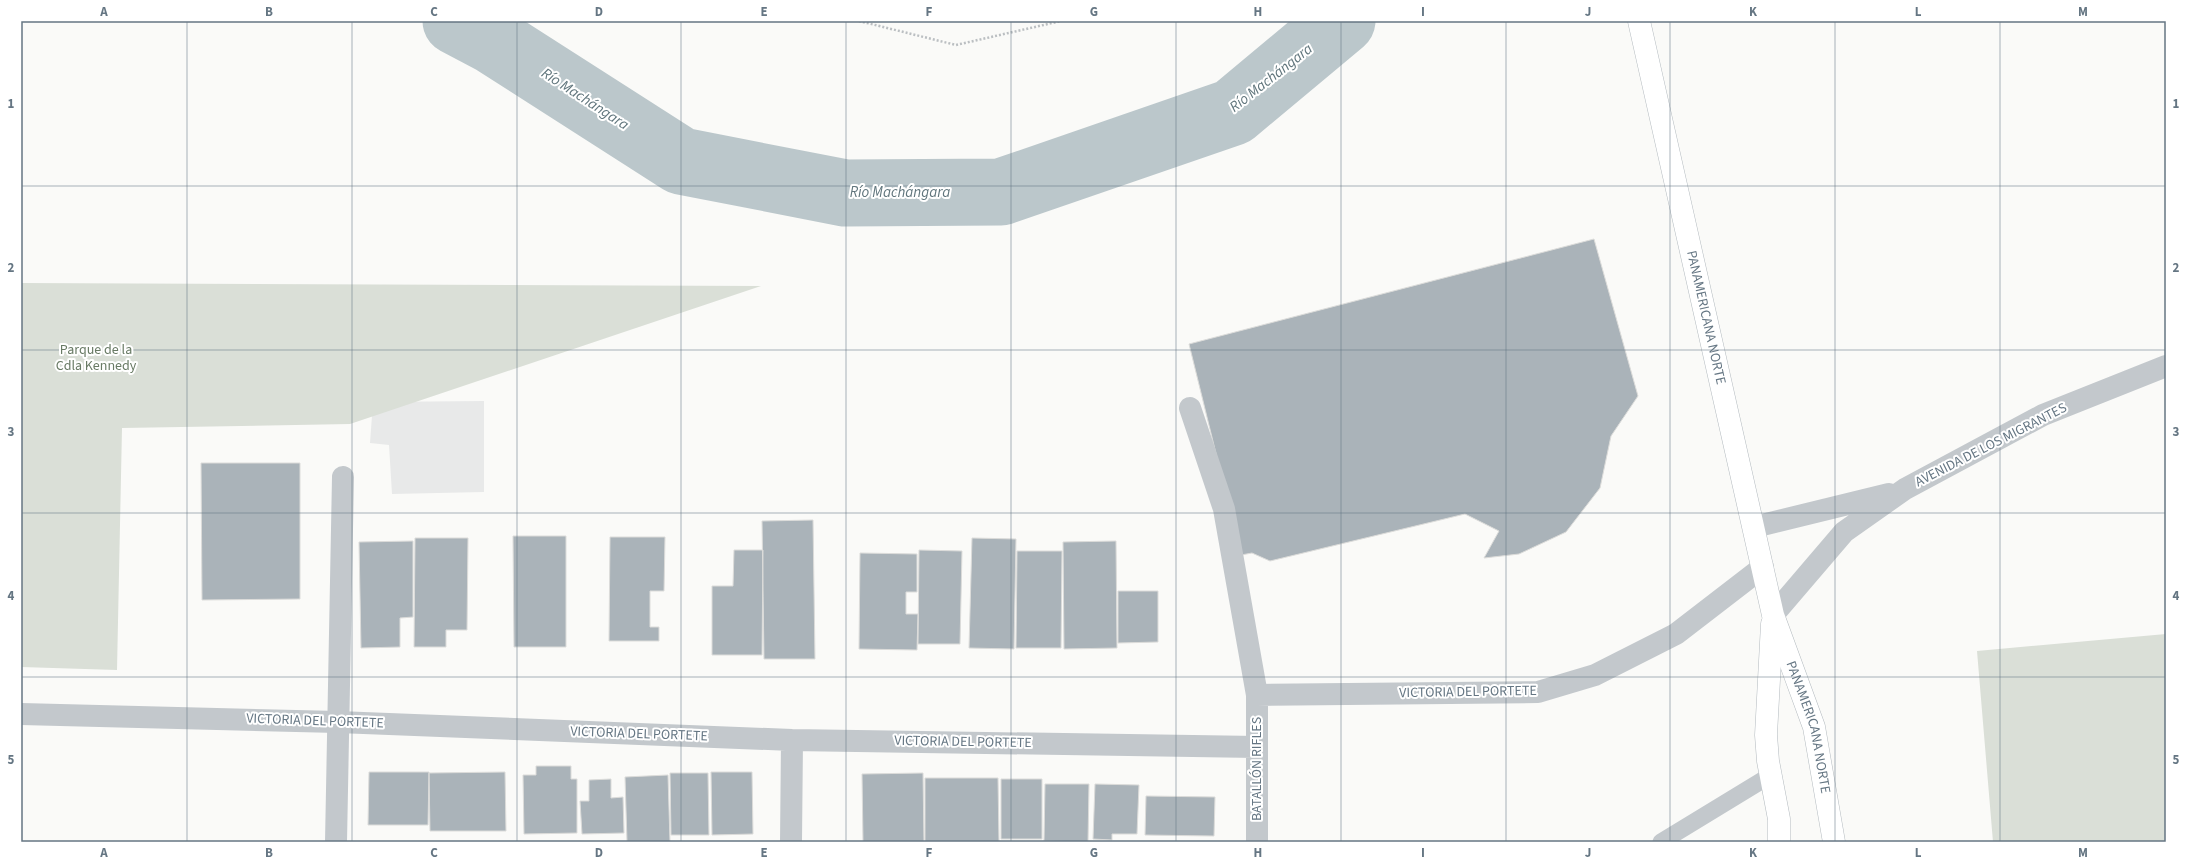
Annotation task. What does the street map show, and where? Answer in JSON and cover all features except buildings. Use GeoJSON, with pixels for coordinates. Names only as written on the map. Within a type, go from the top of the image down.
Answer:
{"type":"FeatureCollection","features":[{"type":"Feature","properties":{"kind":"main road","name":"PANAMERICANA NORTE"},"geometry":{"type":"LineString","coordinates":[[1640,21],[1773,615],[1814,728],[1834,842]]}},
{"type":"Feature","properties":{"kind":"main road","name":"PANAMERICANA NORTE"},"geometry":{"type":"LineString","coordinates":[[1773,615],[1766,734],[1771,775],[1779,819],[1779,842]]}},
{"type":"Feature","properties":{"kind":"street","name":"AVENIDA DE LOS MIGRANTES"},"geometry":{"type":"LineString","coordinates":[[1906,489],[2043,415],[2166,366]]}},
{"type":"Feature","properties":{"kind":"street","name":"BATALLÓN RIFLES"},"geometry":{"type":"LineString","coordinates":[[1190,408],[1224,509],[1257,695],[1258,842]]}},
{"type":"Feature","properties":{"kind":"street"},"geometry":{"type":"LineString","coordinates":[[336,842],[343,477]]}},
{"type":"Feature","properties":{"kind":"street"},"geometry":{"type":"LineString","coordinates":[[1754,527],[1832,509],[1906,489]]}},
{"type":"Feature","properties":{"kind":"street"},"geometry":{"type":"LineString","coordinates":[[1773,615],[1844,532],[1906,489]]}},
{"type":"Feature","properties":{"kind":"street","name":"VICTORIA DEL PORTETE"},"geometry":{"type":"LineString","coordinates":[[1257,695],[1538,692],[1595,675],[1676,634],[1763,567]]}},
{"type":"Feature","properties":{"kind":"street","name":"VICTORIA DEL PORTETE"},"geometry":{"type":"LineString","coordinates":[[21,714],[338,722],[792,740],[1257,746]]}},
{"type":"Feature","properties":{"kind":"street"},"geometry":{"type":"LineString","coordinates":[[792,740],[792,842]]}},
{"type":"Feature","properties":{"kind":"lane"},"geometry":{"type":"LineString","coordinates":[[1661,842],[1771,775]]}},
{"type":"Feature","properties":{"kind":"path"},"geometry":{"type":"LineString","coordinates":[[859,21],[956,45],[1061,21]]}},
{"type":"Feature","properties":{"kind":"shaded area"},"geometry":{"type":"Polygon","coordinates":[[[484,401],[484,492],[392,494],[389,445],[370,443],[373,402],[484,401]]]}},
{"type":"Feature","properties":{"kind":"green space","name":"Parque de la Cdla Kennedy"},"geometry":{"type":"Polygon","coordinates":[[[21,283],[761,286],[350,424],[122,428],[117,670],[21,667],[21,283]]]}},
{"type":"Feature","properties":{"kind":"green space"},"geometry":{"type":"Polygon","coordinates":[[[2166,634],[2166,842],[1993,842],[1977,651],[2166,634]]]}},
{"type":"Feature","properties":{"kind":"waterway","name":"Río Machángara"},"geometry":{"type":"LineString","coordinates":[[456,21],[492,40],[681,161],[845,193],[1001,192],[1233,112],[1342,21]]}}]}
